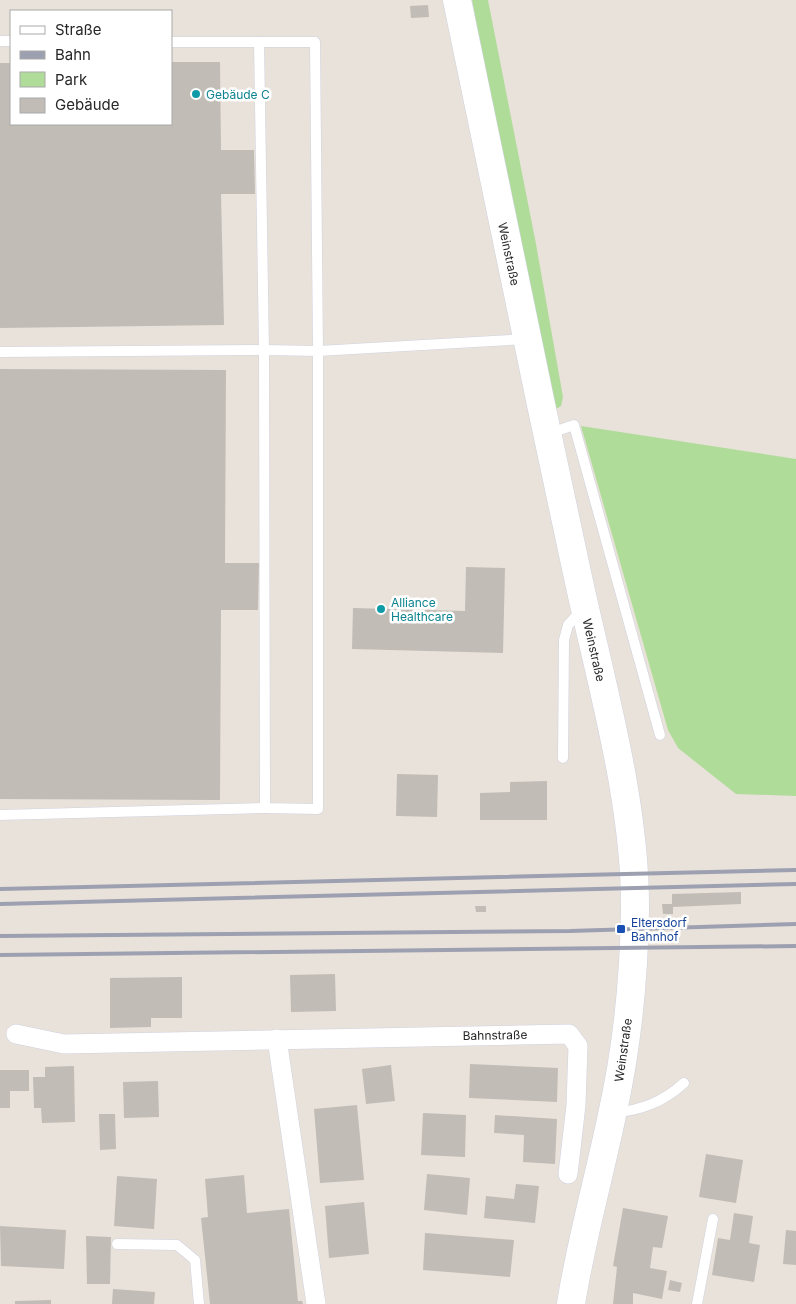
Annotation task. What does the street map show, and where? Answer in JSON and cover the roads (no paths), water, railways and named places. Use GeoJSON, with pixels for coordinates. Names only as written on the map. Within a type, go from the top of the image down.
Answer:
{"type":"FeatureCollection","features":[{"type":"Feature","properties":{"kind":"main road","name":"Weinstraße"},"geometry":{"type":"LineString","coordinates":[[457,0],[546,434],[606,702],[627,813],[632,856],[635,910],[632,968],[623,1057],[613,1114],[577,1266],[571,1304]]}},
{"type":"Feature","properties":{"kind":"street","name":"Bahnstraße"},"geometry":{"type":"LineString","coordinates":[[16,1034],[64,1044],[569,1034],[578,1046],[576,1105],[568,1174]]}},
{"type":"Feature","properties":{"kind":"street"},"geometry":{"type":"LineString","coordinates":[[277,1039],[316,1304]]}},
{"type":"Feature","properties":{"kind":"lane"},"geometry":{"type":"LineString","coordinates":[[0,815],[265,808],[318,809],[318,351],[315,42],[172,42]]}},
{"type":"Feature","properties":{"kind":"lane"},"geometry":{"type":"LineString","coordinates":[[259,42],[264,350],[265,808]]}},
{"type":"Feature","properties":{"kind":"lane"},"geometry":{"type":"LineString","coordinates":[[0,352],[318,351],[526,338]]}},
{"type":"Feature","properties":{"kind":"lane"},"geometry":{"type":"LineString","coordinates":[[546,434],[574,425],[660,735]]}},
{"type":"Feature","properties":{"kind":"lane"},"geometry":{"type":"LineString","coordinates":[[563,758],[564,640],[568,625],[584,608]]}},
{"type":"Feature","properties":{"kind":"lane"},"geometry":{"type":"LineString","coordinates":[[613,1114],[638,1110],[668,1097],[684,1083]]}},
{"type":"Feature","properties":{"kind":"lane"},"geometry":{"type":"LineString","coordinates":[[697,1304],[713,1219]]}},
{"type":"Feature","properties":{"kind":"lane"},"geometry":{"type":"LineString","coordinates":[[117,1244],[177,1245],[195,1260],[199,1304]]}},
{"type":"Feature","properties":{"kind":"railway"},"geometry":{"type":"LineString","coordinates":[[0,889],[796,870]]}},
{"type":"Feature","properties":{"kind":"railway"},"geometry":{"type":"LineString","coordinates":[[0,904],[796,884]]}},
{"type":"Feature","properties":{"kind":"railway"},"geometry":{"type":"LineString","coordinates":[[0,936],[570,931],[796,924]]}},
{"type":"Feature","properties":{"kind":"railway"},"geometry":{"type":"LineString","coordinates":[[0,955],[796,946]]}},
{"type":"Feature","properties":{"kind":"place","name":"Gebäude C"},"geometry":{"type":"Point","coordinates":[196,94]}},
{"type":"Feature","properties":{"kind":"place","name":"Alliance Healthcare"},"geometry":{"type":"Point","coordinates":[381,609]}},
{"type":"Feature","properties":{"kind":"place","name":"Eltersdorf Bahnhof"},"geometry":{"type":"Point","coordinates":[621,929]}}]}
